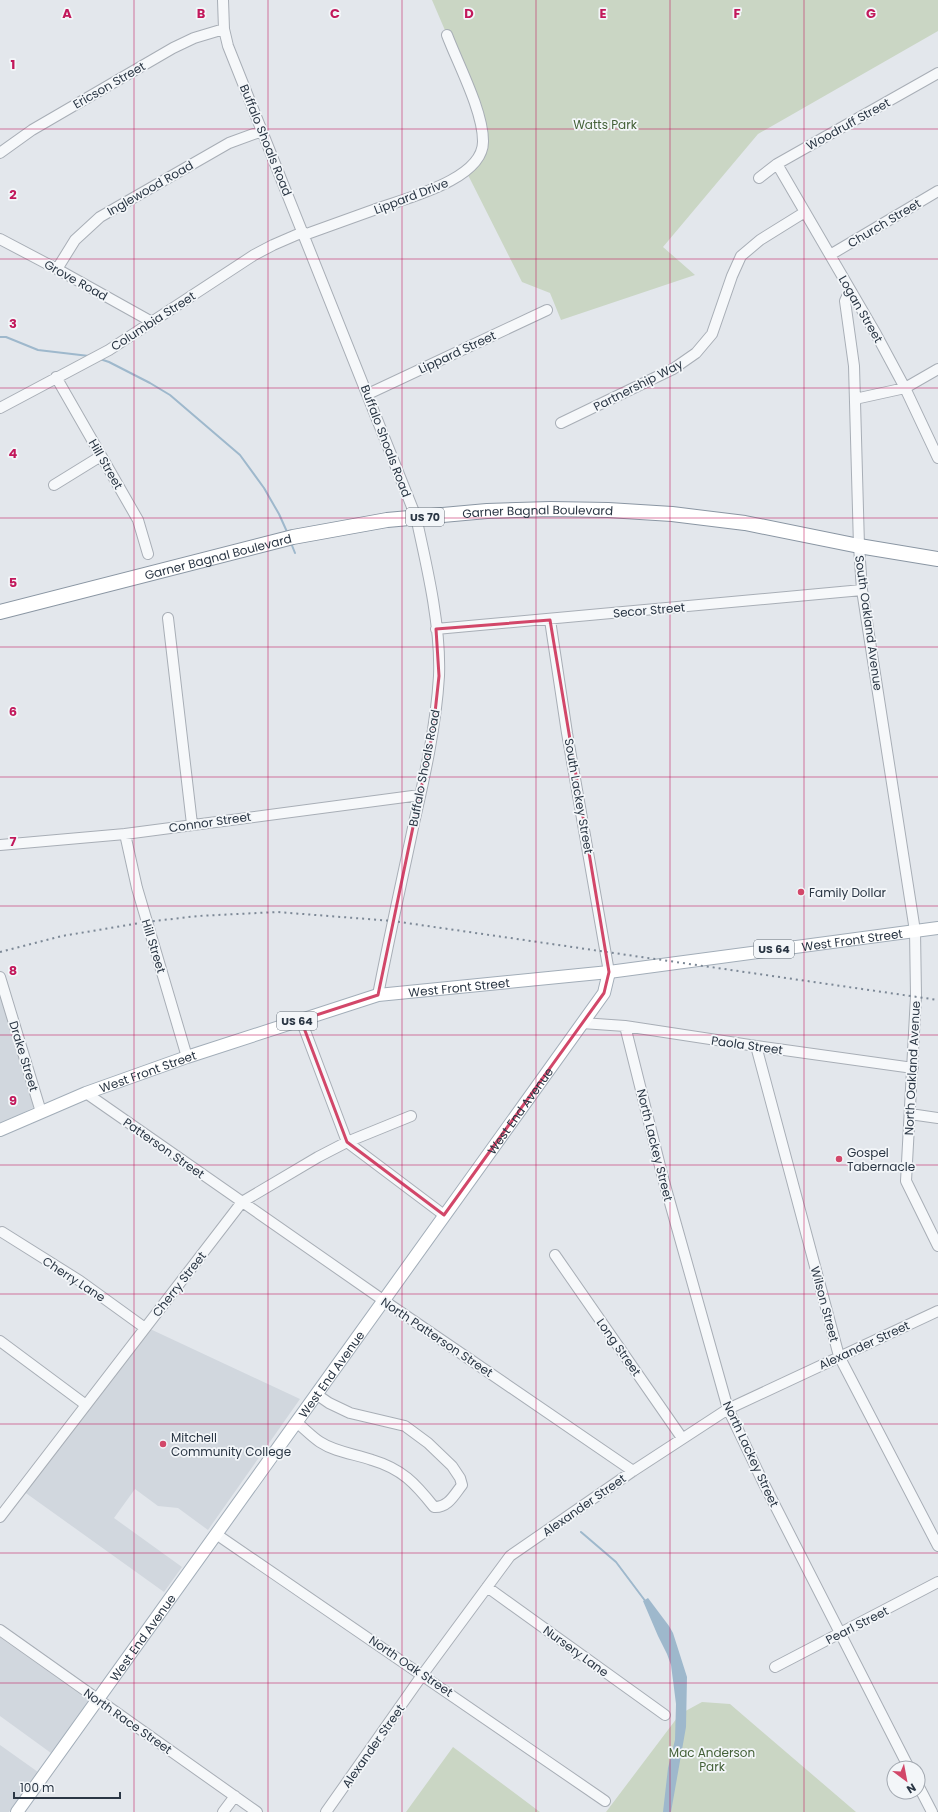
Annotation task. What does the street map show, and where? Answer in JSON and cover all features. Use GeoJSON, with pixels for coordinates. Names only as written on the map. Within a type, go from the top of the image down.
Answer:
{"type":"FeatureCollection","features":[{"type":"Feature","properties":{"kind":"highway","name":"Garner Bagnal Boulevard"},"geometry":{"type":"LineString","coordinates":[[0,612],[293,537],[387,520],[487,511],[615,511],[672,514],[745,523],[859,546],[938,559]]}},
{"type":"Feature","properties":{"kind":"main road","name":"West Front Street"},"geometry":{"type":"LineString","coordinates":[[0,1130],[86,1093],[187,1057],[378,995],[609,972],[938,928]]}},
{"type":"Feature","properties":{"kind":"main road","name":"West End Avenue"},"geometry":{"type":"LineString","coordinates":[[17,1812],[604,993],[609,972]]}},
{"type":"Feature","properties":{"kind":"street","name":"Buffalo Shoals Road"},"geometry":{"type":"LineString","coordinates":[[223,0],[224,29],[228,46],[304,233],[416,517],[426,564],[436,629],[439,669],[433,732],[378,995]]}},
{"type":"Feature","properties":{"kind":"street","name":"Ericson Street"},"geometry":{"type":"LineString","coordinates":[[0,153],[32,130],[173,48],[194,38],[224,29]]}},
{"type":"Feature","properties":{"kind":"street","name":"Lippard Drive"},"geometry":{"type":"LineString","coordinates":[[304,233],[433,189],[466,171],[482,153],[484,142],[479,115],[447,35]]}},
{"type":"Feature","properties":{"kind":"street","name":"Woodruff Street"},"geometry":{"type":"LineString","coordinates":[[759,178],[776,164],[938,73]]}},
{"type":"Feature","properties":{"kind":"street","name":"Inglewood Road"},"geometry":{"type":"LineString","coordinates":[[57,269],[75,240],[100,217],[229,143],[262,131]]}},
{"type":"Feature","properties":{"kind":"street","name":"Logan Street"},"geometry":{"type":"LineString","coordinates":[[776,164],[876,334],[905,388],[938,458]]}},
{"type":"Feature","properties":{"kind":"street","name":"Church Street"},"geometry":{"type":"LineString","coordinates":[[830,255],[938,191]]}},
{"type":"Feature","properties":{"kind":"street","name":"Partnership Way"},"geometry":{"type":"LineString","coordinates":[[561,423],[673,369],[696,353],[712,334],[732,276],[741,256],[760,240],[805,212]]}},
{"type":"Feature","properties":{"kind":"street","name":"Columbia Street"},"geometry":{"type":"LineString","coordinates":[[0,408],[109,350],[273,245],[304,233]]}},
{"type":"Feature","properties":{"kind":"street","name":"Grove Road"},"geometry":{"type":"LineString","coordinates":[[0,240],[57,269],[152,322]]}},
{"type":"Feature","properties":{"kind":"street","name":"South Oakland Avenue"},"geometry":{"type":"LineString","coordinates":[[850,290],[845,301],[854,366],[859,546],[862,590],[915,931]]}},
{"type":"Feature","properties":{"kind":"street","name":"Lippard Street"},"geometry":{"type":"LineString","coordinates":[[368,394],[547,310]]}},
{"type":"Feature","properties":{"kind":"street"},"geometry":{"type":"LineString","coordinates":[[855,399],[905,388],[938,369]]}},
{"type":"Feature","properties":{"kind":"street","name":"Hill Street"},"geometry":{"type":"LineString","coordinates":[[56,377],[138,520],[148,554]]}},
{"type":"Feature","properties":{"kind":"street"},"geometry":{"type":"LineString","coordinates":[[54,485],[101,456]]}},
{"type":"Feature","properties":{"kind":"street","name":"Secor Street"},"geometry":{"type":"LineString","coordinates":[[436,629],[550,620],[862,590]]}},
{"type":"Feature","properties":{"kind":"street"},"geometry":{"type":"LineString","coordinates":[[168,618],[192,824]]}},
{"type":"Feature","properties":{"kind":"street","name":"South Lackey Street"},"geometry":{"type":"LineString","coordinates":[[550,620],[567,733],[609,972]]}},
{"type":"Feature","properties":{"kind":"street","name":"Connor Street"},"geometry":{"type":"LineString","coordinates":[[0,845],[125,834],[420,795]]}},
{"type":"Feature","properties":{"kind":"street","name":"Hill Street"},"geometry":{"type":"LineString","coordinates":[[125,834],[137,888],[187,1057]]}},
{"type":"Feature","properties":{"kind":"street","name":"North Oakland Avenue"},"geometry":{"type":"LineString","coordinates":[[915,931],[916,996],[906,1181],[938,1246]]}},
{"type":"Feature","properties":{"kind":"street","name":"Drake Street"},"geometry":{"type":"LineString","coordinates":[[0,977],[41,1112]]}},
{"type":"Feature","properties":{"kind":"street"},"geometry":{"type":"LineString","coordinates":[[301,1020],[347,1142],[444,1215]]}},
{"type":"Feature","properties":{"kind":"street","name":"Paola Street"},"geometry":{"type":"LineString","coordinates":[[582,1023],[625,1026],[913,1068]]}},
{"type":"Feature","properties":{"kind":"street","name":"North Lackey Street"},"geometry":{"type":"LineString","coordinates":[[625,1026],[663,1178],[728,1409],[762,1480],[905,1760]]}},
{"type":"Feature","properties":{"kind":"street","name":"Wilson Street"},"geometry":{"type":"LineString","coordinates":[[756,1046],[839,1356],[938,1546]]}},
{"type":"Feature","properties":{"kind":"street","name":"Patterson Street"},"geometry":{"type":"LineString","coordinates":[[86,1093],[242,1202]]}},
{"type":"Feature","properties":{"kind":"street"},"geometry":{"type":"LineString","coordinates":[[910,1114],[938,1118]]}},
{"type":"Feature","properties":{"kind":"street","name":"Cherry Street"},"geometry":{"type":"LineString","coordinates":[[0,1517],[242,1202],[318,1157],[347,1142],[411,1116]]}},
{"type":"Feature","properties":{"kind":"street","name":"North Patterson Street"},"geometry":{"type":"LineString","coordinates":[[242,1202],[633,1471]]}},
{"type":"Feature","properties":{"kind":"street","name":"Cherry Lane"},"geometry":{"type":"LineString","coordinates":[[2,1232],[80,1281],[145,1328]]}},
{"type":"Feature","properties":{"kind":"street","name":"Long Street"},"geometry":{"type":"LineString","coordinates":[[555,1255],[682,1438]]}},
{"type":"Feature","properties":{"kind":"street","name":"Alexander Street"},"geometry":{"type":"LineString","coordinates":[[326,1812],[423,1674],[510,1556],[633,1471],[728,1409],[938,1311]]}},
{"type":"Feature","properties":{"kind":"street"},"geometry":{"type":"LineString","coordinates":[[0,1341],[86,1405]]}},
{"type":"Feature","properties":{"kind":"street"},"geometry":{"type":"LineString","coordinates":[[296,1422],[320,1443],[353,1456],[371,1459],[404,1474],[417,1485],[434,1507],[440,1508],[446,1504],[462,1485],[460,1478],[452,1466],[405,1426],[350,1413],[329,1403],[316,1394]]}},
{"type":"Feature","properties":{"kind":"street","name":"North Oak Street"},"geometry":{"type":"LineString","coordinates":[[216,1534],[423,1674],[605,1801]]}},
{"type":"Feature","properties":{"kind":"street","name":"Pearl Street"},"geometry":{"type":"LineString","coordinates":[[775,1667],[841,1634],[938,1582]]}},
{"type":"Feature","properties":{"kind":"street","name":"Nursery Lane"},"geometry":{"type":"LineString","coordinates":[[487,1587],[665,1715]]}},
{"type":"Feature","properties":{"kind":"street","name":"North Race Street"},"geometry":{"type":"LineString","coordinates":[[0,1630],[257,1812]]}},
{"type":"Feature","properties":{"kind":"street"},"geometry":{"type":"LineString","coordinates":[[223,1812],[235,1796]]}},
{"type":"Feature","properties":{"kind":"street"},"geometry":{"type":"LineString","coordinates":[[926,1800],[932,1812]]}},
{"type":"Feature","properties":{"kind":"highlighted area"},"geometry":{"type":"Polygon","coordinates":[[[550,620],[609,972],[604,993],[444,1215],[347,1142],[301,1020],[378,995],[433,731],[439,676],[436,629],[550,620]]]}},
{"type":"Feature","properties":{"kind":"shaded area"},"geometry":{"type":"Polygon","coordinates":[[[0,993],[34,1107],[0,1125],[0,993]]]}},
{"type":"Feature","properties":{"kind":"shaded area","name":"Mitchell Community College"},"geometry":{"type":"Polygon","coordinates":[[[148,1328],[300,1399],[208,1530],[178,1508],[158,1506],[135,1489],[114,1518],[182,1567],[164,1592],[23,1491],[148,1328]]]}},
{"type":"Feature","properties":{"kind":"shaded area"},"geometry":{"type":"Polygon","coordinates":[[[0,1634],[90,1699],[51,1753],[0,1716],[0,1634]]]}},
{"type":"Feature","properties":{"kind":"shaded area"},"geometry":{"type":"Polygon","coordinates":[[[0,1745],[38,1772],[9,1812],[0,1812],[0,1745]]]}},
{"type":"Feature","properties":{"kind":"green space","name":"Watts Park"},"geometry":{"type":"Polygon","coordinates":[[[432,0],[938,0],[938,31],[758,134],[663,247],[695,275],[561,320],[550,293],[522,282],[466,171],[483,142],[447,35],[432,0]]]}},
{"type":"Feature","properties":{"kind":"green space","name":"Mac Anderson Park"},"geometry":{"type":"Polygon","coordinates":[[[702,1702],[730,1704],[856,1812],[606,1812],[680,1714],[702,1702]]]}},
{"type":"Feature","properties":{"kind":"green space"},"geometry":{"type":"Polygon","coordinates":[[[453,1747],[540,1812],[406,1812],[453,1747]]]}},
{"type":"Feature","properties":{"kind":"water"},"geometry":{"type":"Polygon","coordinates":[[[648,1598],[673,1633],[687,1677],[686,1727],[671,1812],[663,1812],[668,1768],[675,1740],[676,1704],[671,1665],[643,1601],[648,1598]]]}},
{"type":"Feature","properties":{"kind":"waterway"},"geometry":{"type":"LineString","coordinates":[[0,337],[6,337],[38,350],[89,356]]}},
{"type":"Feature","properties":{"kind":"waterway"},"geometry":{"type":"LineString","coordinates":[[100,359],[150,383],[170,395],[240,455],[264,488],[279,514],[288,534]]}},
{"type":"Feature","properties":{"kind":"waterway"},"geometry":{"type":"LineString","coordinates":[[291,543],[295,553]]}},
{"type":"Feature","properties":{"kind":"waterway"},"geometry":{"type":"LineString","coordinates":[[581,1532],[616,1562],[646,1602]]}},
{"type":"Feature","properties":{"kind":"railway"},"geometry":{"type":"LineString","coordinates":[[0,952],[62,936],[146,922],[198,916],[277,912],[393,921],[938,1000]]}},
{"type":"Feature","properties":{"kind":"place","name":"Family Dollar"},"geometry":{"type":"Point","coordinates":[801,892]}},
{"type":"Feature","properties":{"kind":"place","name":"Gospel Tabernacle"},"geometry":{"type":"Point","coordinates":[839,1159]}},
{"type":"Feature","properties":{"kind":"place","name":"Mitchell Community College"},"geometry":{"type":"Point","coordinates":[163,1444]}}]}
